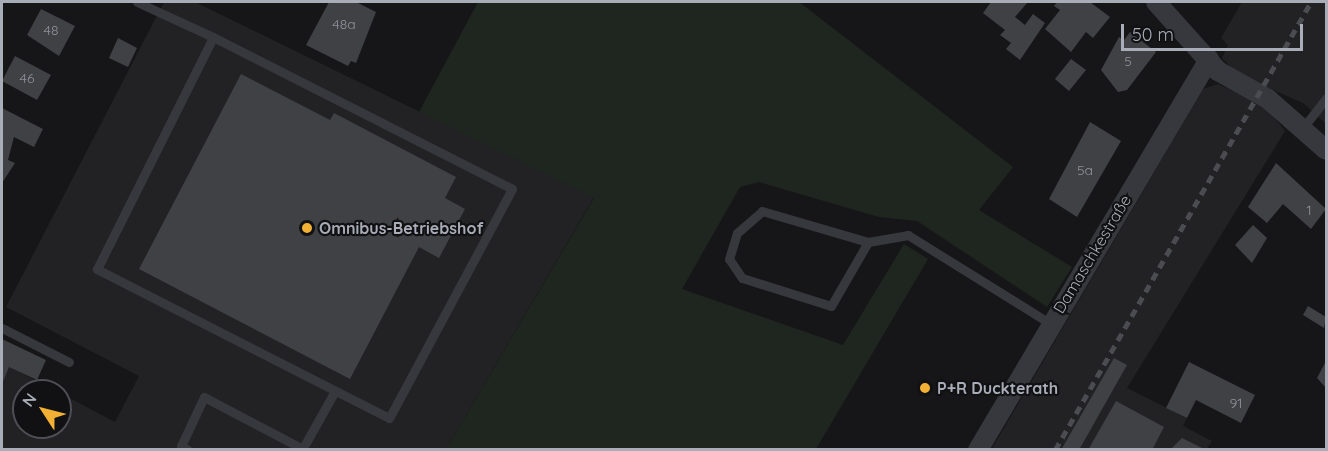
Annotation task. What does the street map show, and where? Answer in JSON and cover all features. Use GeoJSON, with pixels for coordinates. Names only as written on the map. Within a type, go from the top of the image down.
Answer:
{"type":"FeatureCollection","features":[{"type":"Feature","properties":{"kind":"street"},"geometry":{"type":"LineString","coordinates":[[1156,2],[1209,59],[1302,129],[1326,150]]}},
{"type":"Feature","properties":{"kind":"street","name":"Damaschkestraße"},"geometry":{"type":"LineString","coordinates":[[978,450],[1209,59]]}},
{"type":"Feature","properties":{"kind":"lane"},"geometry":{"type":"LineString","coordinates":[[137,2],[213,37],[512,189],[389,418],[97,269],[213,37]]}},
{"type":"Feature","properties":{"kind":"lane"},"geometry":{"type":"LineString","coordinates":[[1302,129],[1326,98]]}},
{"type":"Feature","properties":{"kind":"lane"},"geometry":{"type":"LineString","coordinates":[[868,242],[831,306],[742,278],[729,259],[737,233],[762,211],[868,242],[908,235],[1051,324]]}},
{"type":"Feature","properties":{"kind":"lane"},"geometry":{"type":"LineString","coordinates":[[2,328],[69,362]]}},
{"type":"Feature","properties":{"kind":"lane"},"geometry":{"type":"LineString","coordinates":[[188,450],[181,446],[204,397],[304,449],[335,391]]}},
{"type":"Feature","properties":{"kind":"shaded area"},"geometry":{"type":"Polygon","coordinates":[[[164,2],[195,2],[594,197],[446,449],[2,449],[2,363],[33,379],[12,379],[12,439],[72,439],[72,399],[115,422],[139,376],[6,307],[164,2]]]}},
{"type":"Feature","properties":{"kind":"shaded area"},"geometry":{"type":"Polygon","coordinates":[[[478,2],[799,2],[1013,167],[979,210],[1072,267],[1047,307],[917,221],[879,217],[759,182],[740,187],[682,289],[843,345],[904,244],[928,259],[816,449],[446,449],[594,198],[419,112],[478,2]]]}},
{"type":"Feature","properties":{"kind":"shaded area"},"geometry":{"type":"Polygon","coordinates":[[[1242,2],[1326,2],[1326,124],[1303,103],[1239,75],[1222,58],[1228,45],[1221,38],[1242,2]]]}},
{"type":"Feature","properties":{"kind":"shaded area"},"geometry":{"type":"Polygon","coordinates":[[[1218,84],[1264,105],[1285,131],[1127,388],[1187,418],[1183,426],[1212,441],[1207,449],[991,450],[1203,89],[1218,84]]]}},
{"type":"Feature","properties":{"kind":"building"},"geometry":{"type":"Polygon","coordinates":[[[329,2],[356,2],[376,12],[356,63],[351,61],[348,66],[306,45],[329,2]]]}},
{"type":"Feature","properties":{"kind":"building"},"geometry":{"type":"Polygon","coordinates":[[[991,2],[1028,2],[1015,17],[1025,25],[1033,14],[1045,23],[1020,60],[1006,49],[1011,43],[1000,35],[1005,30],[983,13],[991,2]]]}},
{"type":"Feature","properties":{"kind":"building"},"geometry":{"type":"Polygon","coordinates":[[[1057,2],[1090,2],[1110,17],[1093,38],[1086,32],[1071,52],[1045,29],[1060,10],[1054,6],[1057,2]]]}},
{"type":"Feature","properties":{"kind":"building"},"geometry":{"type":"Polygon","coordinates":[[[41,9],[75,26],[59,56],[27,35],[41,9]]]}},
{"type":"Feature","properties":{"kind":"building"},"geometry":{"type":"Polygon","coordinates":[[[1130,32],[1156,52],[1127,90],[1118,92],[1101,70],[1119,37],[1124,40],[1130,32]]]}},
{"type":"Feature","properties":{"kind":"building"},"geometry":{"type":"Polygon","coordinates":[[[118,38],[137,48],[128,67],[109,58],[118,38]]]}},
{"type":"Feature","properties":{"kind":"building"},"geometry":{"type":"Polygon","coordinates":[[[15,56],[51,75],[37,100],[2,81],[15,56]]]}},
{"type":"Feature","properties":{"kind":"building"},"geometry":{"type":"Polygon","coordinates":[[[1071,59],[1086,70],[1069,91],[1055,79],[1071,59]]]}},
{"type":"Feature","properties":{"kind":"building","name":"Omnibus-Betriebshof"},"geometry":{"type":"Polygon","coordinates":[[[241,74],[330,120],[334,113],[456,177],[445,198],[465,209],[439,258],[419,247],[350,379],[139,269],[241,74]]]}},
{"type":"Feature","properties":{"kind":"building"},"geometry":{"type":"Polygon","coordinates":[[[2,108],[43,129],[34,147],[14,137],[8,160],[15,163],[2,183],[2,108]]]}},
{"type":"Feature","properties":{"kind":"building"},"geometry":{"type":"Polygon","coordinates":[[[1090,122],[1121,141],[1077,217],[1049,199],[1090,122]]]}},
{"type":"Feature","properties":{"kind":"building"},"geometry":{"type":"Polygon","coordinates":[[[1276,163],[1326,209],[1311,229],[1283,204],[1267,223],[1248,207],[1276,163]]]}},
{"type":"Feature","properties":{"kind":"building"},"geometry":{"type":"Polygon","coordinates":[[[1253,225],[1267,238],[1252,263],[1235,245],[1253,225]]]}},
{"type":"Feature","properties":{"kind":"building"},"geometry":{"type":"Polygon","coordinates":[[[1308,306],[1326,317],[1324,328],[1303,315],[1308,306]]]}},
{"type":"Feature","properties":{"kind":"building"},"geometry":{"type":"Polygon","coordinates":[[[2,339],[46,360],[37,379],[9,367],[2,384],[2,339]]]}},
{"type":"Feature","properties":{"kind":"building"},"geometry":{"type":"Polygon","coordinates":[[[1114,358],[1127,365],[1079,450],[1061,450],[1114,358]]]}},
{"type":"Feature","properties":{"kind":"building"},"geometry":{"type":"Polygon","coordinates":[[[1326,361],[1326,388],[1317,378],[1326,361]]]}},
{"type":"Feature","properties":{"kind":"building"},"geometry":{"type":"Polygon","coordinates":[[[1189,362],[1255,395],[1241,423],[1196,400],[1187,418],[1166,408],[1189,362]]]}},
{"type":"Feature","properties":{"kind":"building"},"geometry":{"type":"Polygon","coordinates":[[[1116,401],[1164,427],[1152,450],[1088,450],[1116,401]]]}},
{"type":"Feature","properties":{"kind":"building"},"geometry":{"type":"Polygon","coordinates":[[[1182,438],[1206,450],[1170,450],[1182,438]]]}},
{"type":"Feature","properties":{"kind":"railway"},"geometry":{"type":"LineString","coordinates":[[1055,450],[1311,2]]}},
{"type":"Feature","properties":{"kind":"place","name":"Omnibus-Betriebshof"},"geometry":{"type":"Point","coordinates":[307,228]}},
{"type":"Feature","properties":{"kind":"place","name":"P+R Duckterath"},"geometry":{"type":"Point","coordinates":[925,388]}}]}
